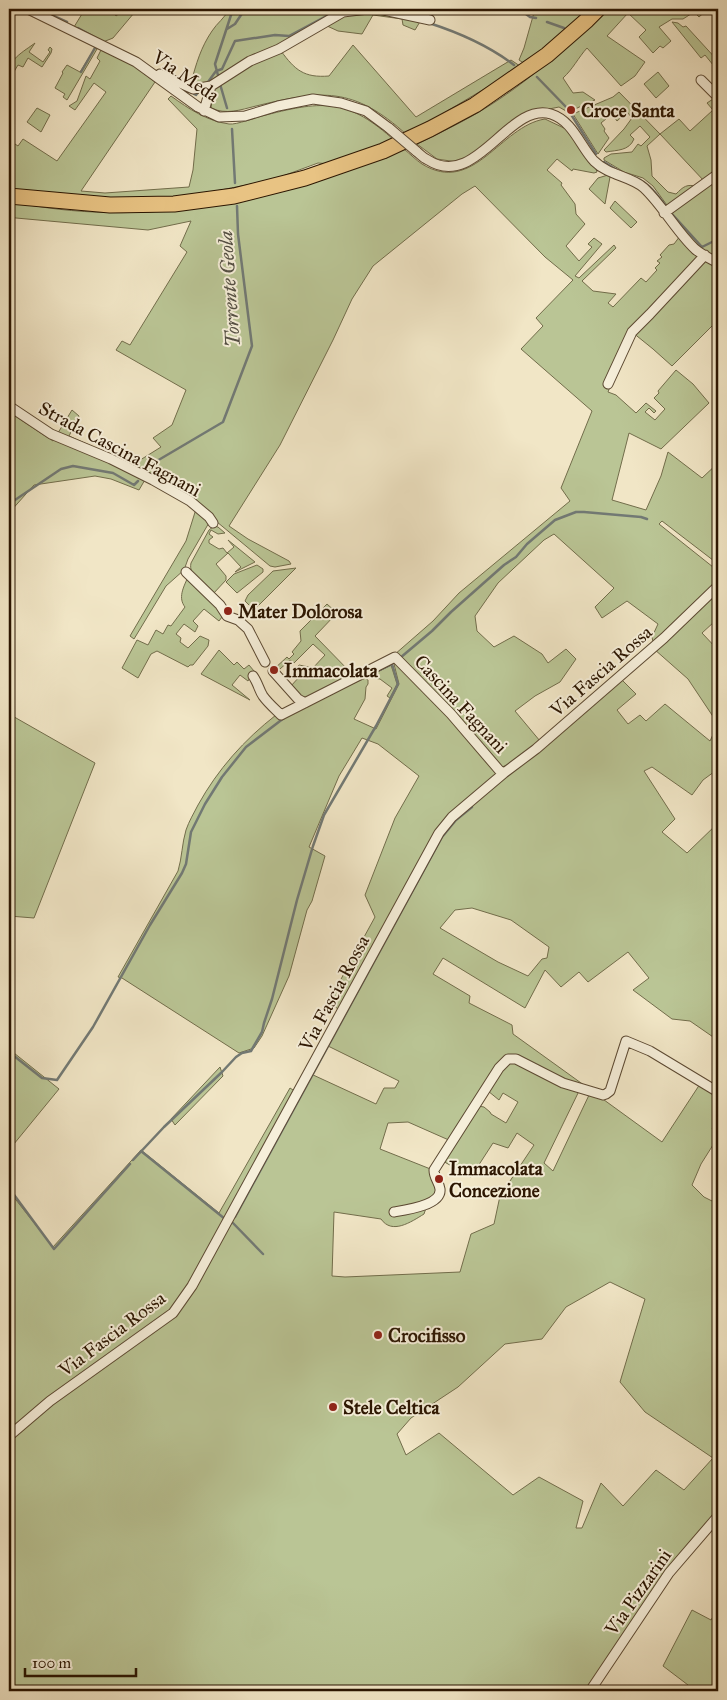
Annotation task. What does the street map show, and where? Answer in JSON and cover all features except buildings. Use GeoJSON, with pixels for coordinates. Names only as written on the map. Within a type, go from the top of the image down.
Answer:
{"type":"FeatureCollection","features":[{"type":"Feature","properties":{"kind":"highway"},"geometry":{"type":"LineString","coordinates":[[9,196],[110,205],[174,204],[234,196],[305,178],[383,151],[475,105],[547,55],[598,9]]}},
{"type":"Feature","properties":{"kind":"street","name":"Via Meda"},"geometry":{"type":"LineString","coordinates":[[28,9],[148,70],[204,111],[219,117],[245,116],[278,106],[313,100],[341,103],[366,111],[390,128],[428,161],[439,165],[455,166],[474,159],[521,120],[535,114],[550,114],[566,122],[593,160],[611,173],[643,186],[696,250],[718,263]]}},
{"type":"Feature","properties":{"kind":"street"},"geometry":{"type":"LineString","coordinates":[[148,70],[193,89],[216,82],[250,61],[279,49],[343,12],[368,9]]}},
{"type":"Feature","properties":{"kind":"street"},"geometry":{"type":"LineString","coordinates":[[379,9],[430,20]]}},
{"type":"Feature","properties":{"kind":"street"},"geometry":{"type":"LineString","coordinates":[[701,80],[718,97]]}},
{"type":"Feature","properties":{"kind":"street"},"geometry":{"type":"LineString","coordinates":[[204,111],[216,82]]}},
{"type":"Feature","properties":{"kind":"street"},"geometry":{"type":"LineString","coordinates":[[664,213],[718,174]]}},
{"type":"Feature","properties":{"kind":"street"},"geometry":{"type":"LineString","coordinates":[[608,384],[632,332],[705,255]]}},
{"type":"Feature","properties":{"kind":"street","name":"Strada Cascina Fagnani"},"geometry":{"type":"LineString","coordinates":[[9,406],[51,434],[111,459],[190,502],[213,522]]}},
{"type":"Feature","properties":{"kind":"street"},"geometry":{"type":"LineString","coordinates":[[186,572],[220,604],[227,616],[235,618],[248,629],[265,662]]}},
{"type":"Feature","properties":{"kind":"street","name":"Via Fascia Rossa"},"geometry":{"type":"LineString","coordinates":[[9,1436],[50,1401],[173,1313],[192,1286],[246,1190],[439,833],[452,817],[504,772],[544,743],[664,638],[718,586]]}},
{"type":"Feature","properties":{"kind":"street","name":"Cascina Fagnani"},"geometry":{"type":"LineString","coordinates":[[306,703],[395,657],[451,714],[499,770],[504,772]]}},
{"type":"Feature","properties":{"kind":"street"},"geometry":{"type":"LineString","coordinates":[[273,671],[298,699],[306,703]]}},
{"type":"Feature","properties":{"kind":"street"},"geometry":{"type":"LineString","coordinates":[[253,676],[264,698],[281,715],[306,703]]}},
{"type":"Feature","properties":{"kind":"street"},"geometry":{"type":"LineString","coordinates":[[394,1212],[427,1204],[439,1196],[440,1191],[434,1170],[499,1068],[508,1059],[516,1059],[546,1076],[594,1094],[606,1094],[613,1083],[626,1041],[650,1052],[718,1092]]}},
{"type":"Feature","properties":{"kind":"street","name":"Via Pizzarini"},"geometry":{"type":"LineString","coordinates":[[590,1691],[669,1573],[718,1516]]}},
{"type":"Feature","properties":{"kind":"green space"},"geometry":{"type":"Polygon","coordinates":[[[85,9],[90,9],[97,13],[100,9],[111,9],[116,16],[125,9],[130,9],[134,13],[113,38],[103,42],[74,27],[85,9]]]}},
{"type":"Feature","properties":{"kind":"green space"},"geometry":{"type":"Polygon","coordinates":[[[229,9],[328,9],[348,14],[386,12],[421,20],[415,30],[403,25],[402,19],[373,15],[362,34],[338,31],[325,25],[281,51],[301,71],[313,76],[329,76],[353,45],[416,117],[511,60],[520,66],[407,135],[388,119],[370,108],[353,100],[336,96],[300,97],[239,110],[222,111],[211,108],[214,87],[196,87],[191,83],[205,43],[229,9]]]}},
{"type":"Feature","properties":{"kind":"green space"},"geometry":{"type":"Polygon","coordinates":[[[535,9],[588,9],[525,64],[519,60],[535,9]]]}},
{"type":"Feature","properties":{"kind":"green space"},"geometry":{"type":"Polygon","coordinates":[[[606,9],[676,9],[685,15],[691,10],[688,9],[708,9],[699,17],[694,12],[683,19],[672,19],[659,27],[671,41],[663,48],[660,46],[653,53],[639,37],[646,30],[628,13],[607,36],[645,62],[635,76],[621,86],[587,48],[563,78],[573,93],[583,92],[595,100],[575,109],[572,106],[566,111],[559,107],[544,110],[472,157],[457,162],[437,159],[417,144],[471,117],[515,89],[556,56],[606,9]]]}},
{"type":"Feature","properties":{"kind":"green space"},"geometry":{"type":"Polygon","coordinates":[[[672,22],[678,23],[683,27],[686,26],[718,61],[718,71],[705,55],[701,58],[672,22]]]}},
{"type":"Feature","properties":{"kind":"green space"},"geometry":{"type":"Polygon","coordinates":[[[35,43],[29,52],[43,62],[50,52],[48,50],[50,47],[52,49],[42,67],[28,58],[23,67],[18,65],[12,75],[10,66],[13,61],[35,43]]]}},
{"type":"Feature","properties":{"kind":"green space"},"geometry":{"type":"Polygon","coordinates":[[[95,48],[97,49],[67,100],[63,97],[65,94],[55,88],[62,72],[67,65],[80,72],[95,48]]]}},
{"type":"Feature","properties":{"kind":"green space"},"geometry":{"type":"Polygon","coordinates":[[[101,50],[133,65],[155,82],[81,191],[105,193],[189,187],[193,170],[197,129],[168,99],[171,96],[191,110],[229,124],[304,107],[335,107],[349,110],[364,117],[395,141],[331,164],[318,163],[272,180],[190,196],[108,199],[35,193],[9,188],[9,140],[18,146],[23,139],[57,161],[106,92],[94,83],[75,110],[69,106],[77,101],[86,76],[90,79],[100,61],[97,58],[101,50]]]}},
{"type":"Feature","properties":{"kind":"green space"},"geometry":{"type":"Polygon","coordinates":[[[658,72],[669,86],[656,98],[644,84],[658,72]]]}},
{"type":"Feature","properties":{"kind":"green space"},"geometry":{"type":"Polygon","coordinates":[[[619,92],[660,134],[647,146],[651,160],[652,176],[668,192],[676,194],[686,186],[698,187],[669,208],[653,186],[643,178],[624,172],[604,160],[604,158],[611,154],[632,152],[638,144],[641,146],[650,137],[640,126],[630,135],[634,139],[626,148],[606,152],[604,150],[632,118],[627,112],[617,121],[612,114],[601,123],[609,138],[598,154],[573,114],[613,97],[619,92]]]}},
{"type":"Feature","properties":{"kind":"green space"},"geometry":{"type":"Polygon","coordinates":[[[716,97],[718,99],[718,173],[705,182],[660,134],[679,119],[690,131],[713,110],[707,103],[716,97]]]}},
{"type":"Feature","properties":{"kind":"green space"},"geometry":{"type":"Polygon","coordinates":[[[37,108],[50,115],[41,132],[27,122],[37,108]]]}},
{"type":"Feature","properties":{"kind":"green space"},"geometry":{"type":"Polygon","coordinates":[[[545,119],[566,129],[597,172],[573,169],[572,171],[557,159],[547,170],[562,183],[561,185],[575,204],[576,214],[585,224],[566,246],[579,261],[592,247],[588,244],[594,238],[602,244],[575,276],[579,278],[614,245],[616,248],[582,281],[593,291],[616,294],[608,303],[613,307],[641,278],[646,282],[657,270],[655,268],[660,263],[657,261],[662,257],[660,255],[669,245],[674,244],[680,236],[702,257],[630,333],[608,392],[616,395],[636,413],[646,403],[656,411],[654,413],[649,408],[645,412],[655,420],[665,409],[654,398],[676,370],[693,384],[709,403],[661,449],[629,433],[612,500],[646,510],[661,476],[668,452],[702,478],[718,463],[718,564],[662,521],[659,524],[718,571],[718,580],[653,642],[652,637],[658,624],[627,601],[602,618],[595,607],[614,588],[554,534],[544,540],[498,583],[475,616],[477,631],[494,647],[514,636],[542,654],[548,663],[566,649],[576,659],[560,682],[535,696],[515,711],[540,741],[510,764],[502,767],[394,655],[433,621],[459,593],[570,501],[561,488],[592,411],[521,349],[543,326],[536,318],[573,280],[545,257],[475,186],[462,194],[373,266],[352,299],[280,445],[229,526],[248,539],[289,561],[291,564],[270,566],[181,492],[146,478],[139,490],[111,479],[95,476],[34,485],[9,513],[9,412],[53,441],[72,410],[79,416],[69,436],[129,463],[137,462],[161,447],[153,438],[172,425],[186,390],[116,350],[122,341],[130,345],[187,252],[180,246],[191,221],[148,230],[16,218],[9,217],[9,201],[59,209],[109,213],[160,211],[210,206],[309,184],[357,168],[404,149],[422,164],[440,172],[457,171],[472,166],[514,133],[529,124],[545,119]]]}},
{"type":"Feature","properties":{"kind":"green space"},"geometry":{"type":"Polygon","coordinates":[[[608,175],[610,177],[605,204],[589,189],[598,178],[608,175]]]}},
{"type":"Feature","properties":{"kind":"green space"},"geometry":{"type":"Polygon","coordinates":[[[718,177],[718,259],[702,250],[669,216],[670,212],[718,177]]]}},
{"type":"Feature","properties":{"kind":"green space"},"geometry":{"type":"Polygon","coordinates":[[[615,201],[637,222],[631,228],[610,208],[615,201]]]}},
{"type":"Feature","properties":{"kind":"green space"},"geometry":{"type":"Polygon","coordinates":[[[704,258],[718,265],[718,320],[672,366],[632,332],[704,258]]]}},
{"type":"Feature","properties":{"kind":"green space"},"geometry":{"type":"Polygon","coordinates":[[[196,509],[210,521],[188,559],[184,570],[166,586],[134,639],[130,636],[186,541],[196,509]]]}},
{"type":"Feature","properties":{"kind":"green space"},"geometry":{"type":"Polygon","coordinates":[[[214,526],[225,533],[218,534],[211,530],[209,534],[213,537],[209,540],[209,543],[219,549],[223,548],[227,553],[234,547],[228,540],[255,562],[235,572],[241,567],[228,553],[216,564],[226,576],[226,580],[213,594],[194,576],[191,563],[209,530],[214,526]]]}},
{"type":"Feature","properties":{"kind":"green space"},"geometry":{"type":"Polygon","coordinates":[[[257,565],[263,569],[263,572],[237,593],[226,582],[234,574],[257,565]]]}},
{"type":"Feature","properties":{"kind":"green space"},"geometry":{"type":"Polygon","coordinates":[[[296,568],[254,610],[245,601],[248,595],[273,571],[296,568]]]}},
{"type":"Feature","properties":{"kind":"green space"},"geometry":{"type":"Polygon","coordinates":[[[188,577],[218,605],[222,617],[219,621],[204,609],[193,621],[198,626],[195,632],[184,624],[176,634],[181,638],[180,642],[188,648],[200,636],[209,640],[208,646],[193,665],[188,667],[157,651],[151,654],[138,678],[122,668],[137,640],[148,645],[156,630],[163,634],[168,625],[171,626],[185,607],[182,596],[188,577]]]}},
{"type":"Feature","properties":{"kind":"green space"},"geometry":{"type":"Polygon","coordinates":[[[718,590],[718,626],[714,622],[702,633],[718,650],[718,724],[688,679],[654,649],[718,590]]]}},
{"type":"Feature","properties":{"kind":"green space"},"geometry":{"type":"Polygon","coordinates":[[[327,604],[337,613],[315,636],[354,676],[304,700],[290,687],[301,675],[301,671],[297,667],[299,665],[312,669],[325,655],[313,644],[294,663],[290,660],[280,669],[273,670],[287,657],[289,659],[294,654],[292,652],[301,641],[300,631],[327,604]]]}},
{"type":"Feature","properties":{"kind":"green space"},"geometry":{"type":"Polygon","coordinates":[[[219,650],[234,665],[237,662],[244,669],[249,665],[254,671],[248,681],[240,675],[232,685],[250,700],[201,674],[219,650]]]}},
{"type":"Feature","properties":{"kind":"green space"},"geometry":{"type":"Polygon","coordinates":[[[396,663],[465,734],[499,775],[451,815],[341,1012],[329,1001],[375,917],[365,895],[395,818],[419,776],[378,744],[362,738],[339,776],[309,847],[325,856],[312,901],[307,910],[289,976],[262,1036],[254,1048],[239,1053],[118,977],[178,871],[187,827],[192,817],[214,779],[232,756],[276,715],[279,719],[365,678],[368,680],[368,684],[365,699],[354,719],[376,729],[399,684],[394,664],[396,663]]]}},
{"type":"Feature","properties":{"kind":"green space"},"geometry":{"type":"Polygon","coordinates":[[[391,665],[397,684],[390,698],[387,696],[392,688],[380,679],[373,678],[374,674],[391,665]]]}},
{"type":"Feature","properties":{"kind":"green space"},"geometry":{"type":"Polygon","coordinates":[[[620,678],[636,694],[617,710],[628,724],[640,715],[646,721],[665,704],[710,741],[718,724],[718,769],[703,780],[692,795],[652,767],[644,771],[675,819],[662,832],[687,853],[718,823],[718,921],[713,928],[718,933],[718,1036],[716,1039],[690,1021],[672,1019],[633,990],[649,978],[628,952],[588,982],[579,972],[561,987],[545,970],[525,1008],[443,958],[433,974],[470,996],[469,1003],[512,1025],[513,1034],[588,1088],[506,1056],[451,1141],[408,1122],[388,1123],[380,1149],[433,1170],[439,1190],[427,1205],[424,1214],[402,1226],[396,1227],[385,1224],[381,1219],[334,1212],[332,1276],[460,1272],[471,1234],[494,1224],[500,1196],[534,1145],[517,1133],[508,1148],[493,1143],[471,1177],[441,1160],[478,1106],[484,1107],[491,1114],[506,1123],[518,1102],[503,1093],[499,1100],[488,1091],[504,1065],[511,1061],[580,1089],[544,1163],[553,1171],[590,1093],[600,1097],[662,1142],[700,1084],[718,1095],[718,1119],[712,1129],[718,1132],[718,1137],[701,1164],[692,1185],[704,1197],[718,1204],[718,1512],[673,1562],[588,1691],[9,1691],[9,1191],[53,1247],[141,1150],[219,1213],[290,1088],[296,1092],[311,1074],[376,1104],[384,1088],[395,1088],[399,1081],[328,1046],[441,835],[454,819],[620,678]],[[472,908],[455,910],[440,928],[498,962],[528,976],[542,959],[547,958],[549,947],[511,920],[472,908]],[[610,1282],[566,1307],[542,1339],[505,1344],[458,1387],[411,1418],[397,1434],[406,1455],[439,1433],[513,1495],[539,1477],[583,1501],[576,1528],[582,1528],[601,1483],[623,1506],[656,1470],[684,1490],[713,1458],[645,1412],[620,1382],[645,1299],[610,1282]]]}},
{"type":"Feature","properties":{"kind":"green space"},"geometry":{"type":"Polygon","coordinates":[[[9,714],[95,763],[34,918],[9,916],[9,714]]]}},
{"type":"Feature","properties":{"kind":"green space"},"geometry":{"type":"Polygon","coordinates":[[[9,1049],[59,1089],[9,1150],[9,1049]]]}},
{"type":"Feature","properties":{"kind":"green space"},"geometry":{"type":"Polygon","coordinates":[[[220,1067],[223,1076],[175,1125],[171,1119],[220,1067]]]}},
{"type":"Feature","properties":{"kind":"green space"},"geometry":{"type":"Polygon","coordinates":[[[718,1608],[718,1691],[685,1691],[688,1685],[663,1666],[692,1610],[711,1620],[718,1608]]]}},
{"type":"Feature","properties":{"kind":"waterway"},"geometry":{"type":"LineString","coordinates":[[38,9],[67,22]]}},
{"type":"Feature","properties":{"kind":"waterway","name":"Torrente Geola"},"geometry":{"type":"LineString","coordinates":[[219,79],[215,64],[233,9]]}},
{"type":"Feature","properties":{"kind":"waterway","name":"Torrente Geola"},"geometry":{"type":"LineString","coordinates":[[227,29],[235,24],[245,9]]}},
{"type":"Feature","properties":{"kind":"waterway"},"geometry":{"type":"LineString","coordinates":[[519,9],[530,17],[536,18]]}},
{"type":"Feature","properties":{"kind":"waterway"},"geometry":{"type":"LineString","coordinates":[[208,82],[216,71],[222,69],[235,41],[275,35],[289,36],[332,13]]}},
{"type":"Feature","properties":{"kind":"waterway"},"geometry":{"type":"LineString","coordinates":[[367,13],[379,13]]}},
{"type":"Feature","properties":{"kind":"waterway"},"geometry":{"type":"LineString","coordinates":[[547,22],[564,28]]}},
{"type":"Feature","properties":{"kind":"waterway"},"geometry":{"type":"LineString","coordinates":[[429,23],[473,40],[494,51],[514,65]]}},
{"type":"Feature","properties":{"kind":"waterway"},"geometry":{"type":"LineString","coordinates":[[78,28],[96,38]]}},
{"type":"Feature","properties":{"kind":"waterway"},"geometry":{"type":"LineString","coordinates":[[81,72],[96,46]]}},
{"type":"Feature","properties":{"kind":"waterway"},"geometry":{"type":"LineString","coordinates":[[537,77],[567,108],[596,154]]}},
{"type":"Feature","properties":{"kind":"waterway","name":"Torrente Geola"},"geometry":{"type":"LineString","coordinates":[[220,84],[227,108]]}},
{"type":"Feature","properties":{"kind":"waterway"},"geometry":{"type":"LineString","coordinates":[[194,94],[196,95],[200,90]]}},
{"type":"Feature","properties":{"kind":"waterway","name":"Torrente Geola"},"geometry":{"type":"LineString","coordinates":[[232,129],[235,183]]}},
{"type":"Feature","properties":{"kind":"waterway"},"geometry":{"type":"LineString","coordinates":[[604,162],[617,170]]}},
{"type":"Feature","properties":{"kind":"waterway"},"geometry":{"type":"LineString","coordinates":[[631,176],[646,184],[665,205]]}},
{"type":"Feature","properties":{"kind":"waterway","name":"Torrente Geola"},"geometry":{"type":"LineString","coordinates":[[144,472],[150,465],[223,422],[252,346],[238,234],[237,206]]}},
{"type":"Feature","properties":{"kind":"waterway"},"geometry":{"type":"LineString","coordinates":[[672,214],[702,247],[718,239]]}},
{"type":"Feature","properties":{"kind":"waterway","name":"Torrente Geola"},"geometry":{"type":"LineString","coordinates":[[9,504],[61,469],[73,466],[113,473],[134,485],[138,481]]}},
{"type":"Feature","properties":{"kind":"waterway"},"geometry":{"type":"LineString","coordinates":[[400,658],[504,565],[516,557],[527,544],[555,520],[576,512],[647,519]]}},
{"type":"Feature","properties":{"kind":"waterway"},"geometry":{"type":"LineString","coordinates":[[133,1160],[236,1057],[251,1051],[262,1032],[297,900],[324,815],[376,726],[398,684],[392,664],[373,673]]}},
{"type":"Feature","properties":{"kind":"waterway"},"geometry":{"type":"LineString","coordinates":[[9,1052],[42,1078],[57,1080],[93,1027],[150,925],[182,873],[186,864],[191,832],[205,804],[222,777],[246,747],[284,718]]}},
{"type":"Feature","properties":{"kind":"waterway"},"geometry":{"type":"LineString","coordinates":[[235,1217],[442,837],[456,820],[472,807]]}},
{"type":"Feature","properties":{"kind":"waterway"},"geometry":{"type":"LineString","coordinates":[[141,1151],[225,1219]]}},
{"type":"Feature","properties":{"kind":"waterway"},"geometry":{"type":"LineString","coordinates":[[9,1188],[54,1249],[130,1164]]}},
{"type":"Feature","properties":{"kind":"waterway"},"geometry":{"type":"LineString","coordinates":[[232,1222],[263,1254]]}},
{"type":"Feature","properties":{"kind":"place","name":"Croce Santa"},"geometry":{"type":"Point","coordinates":[571,110]}},
{"type":"Feature","properties":{"kind":"place","name":"Mater Dolorosa"},"geometry":{"type":"Point","coordinates":[228,611]}},
{"type":"Feature","properties":{"kind":"place","name":"Immacolata"},"geometry":{"type":"Point","coordinates":[274,670]}},
{"type":"Feature","properties":{"kind":"place","name":"Immacolata Concezione"},"geometry":{"type":"Point","coordinates":[439,1179]}},
{"type":"Feature","properties":{"kind":"place","name":"Crocifisso"},"geometry":{"type":"Point","coordinates":[378,1335]}},
{"type":"Feature","properties":{"kind":"place","name":"Stele Celtica"},"geometry":{"type":"Point","coordinates":[333,1407]}}]}
